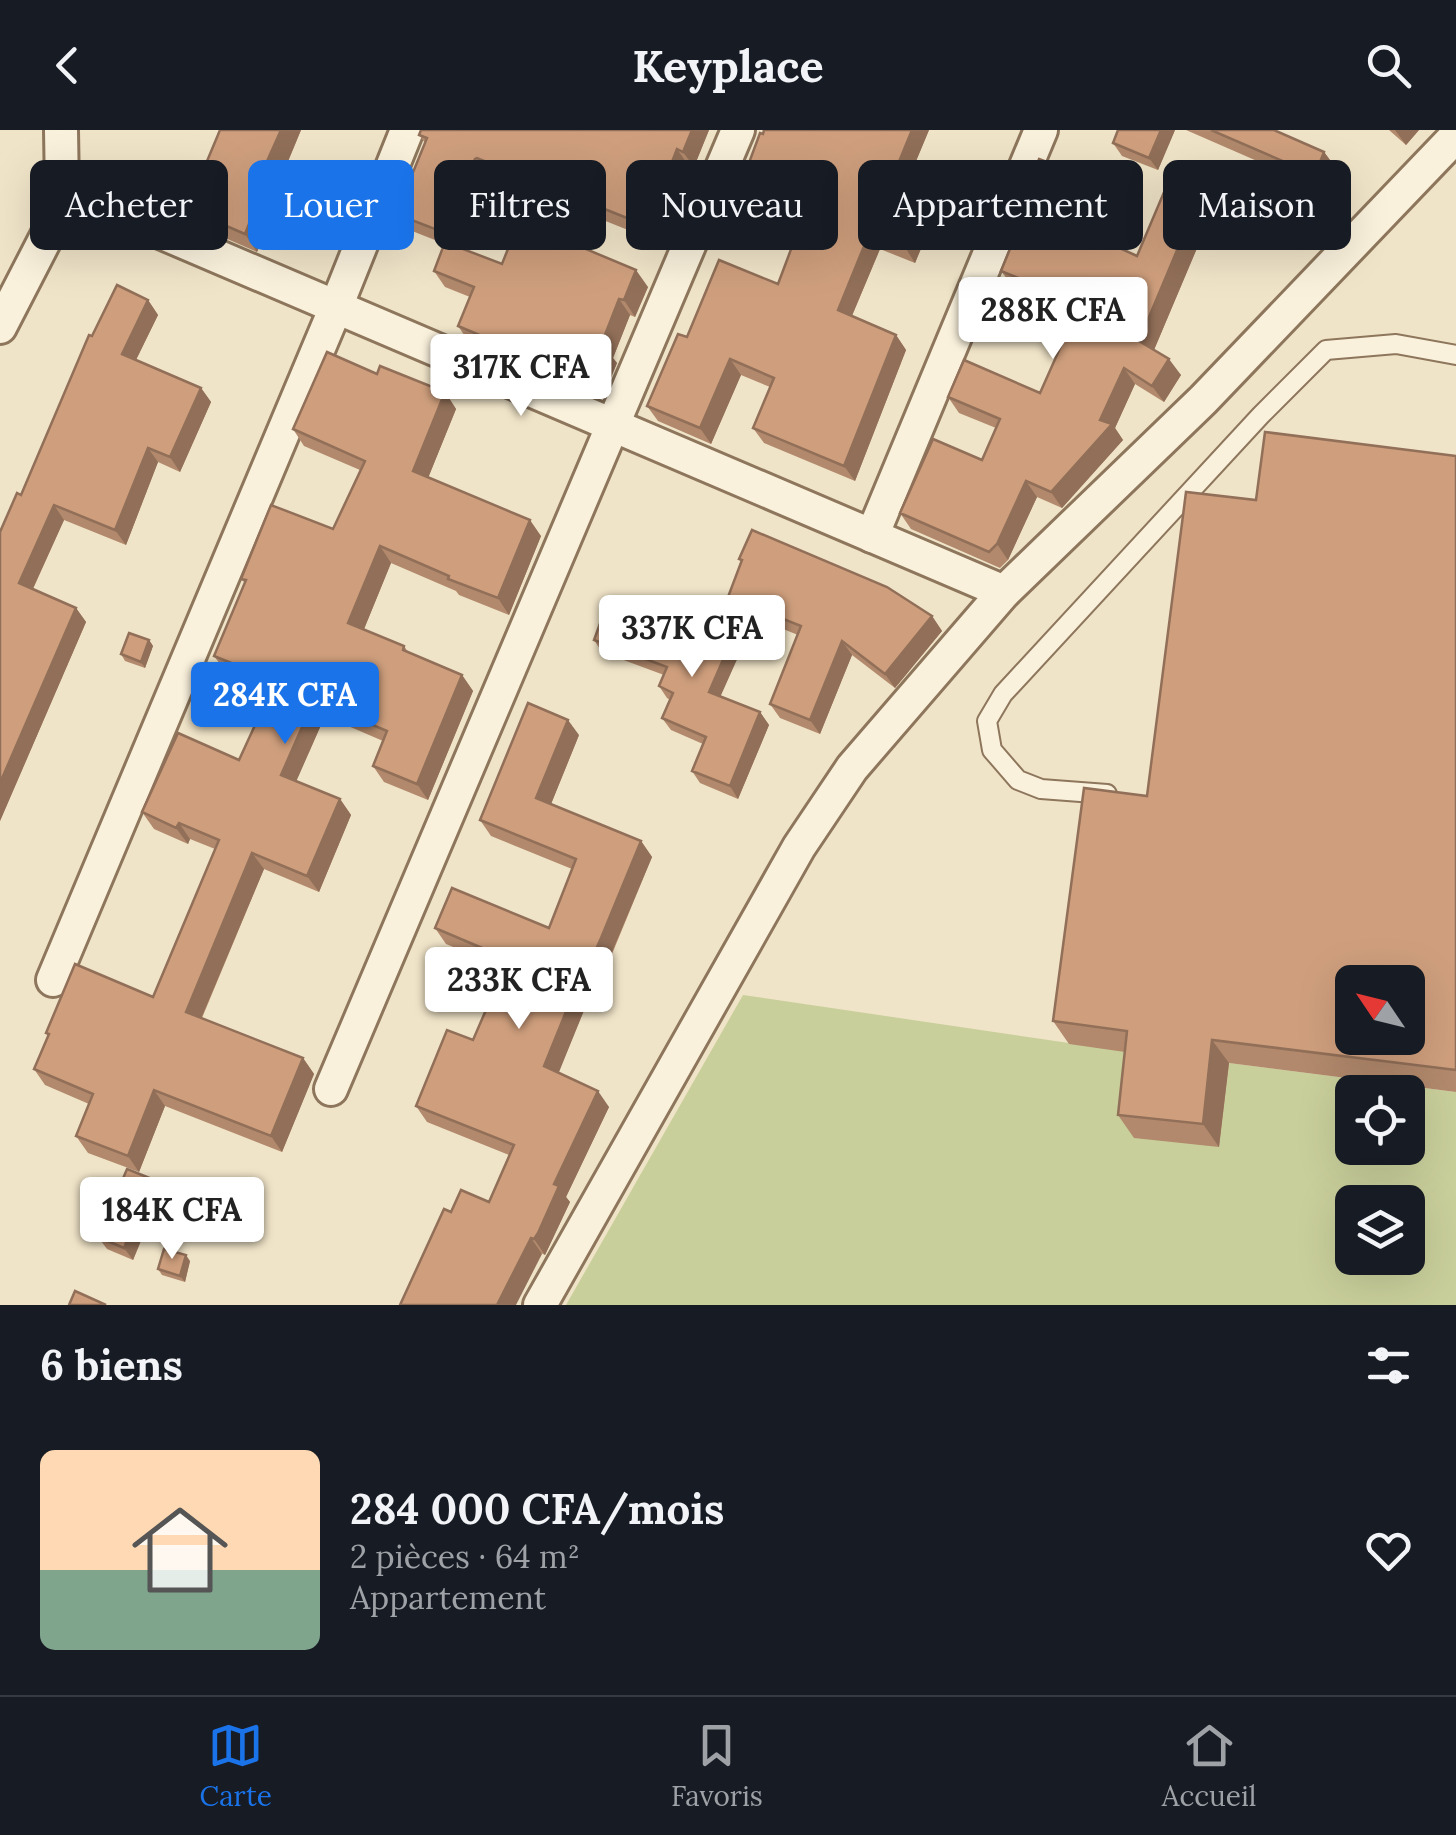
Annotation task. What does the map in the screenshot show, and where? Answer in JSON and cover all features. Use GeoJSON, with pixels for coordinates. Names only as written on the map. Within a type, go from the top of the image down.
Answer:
{"type":"FeatureCollection","features":[{"type":"Feature","properties":{"kind":"street"},"geometry":{"type":"LineString","coordinates":[[61,130],[62,160]]}},
{"type":"Feature","properties":{"kind":"street"},"geometry":{"type":"LineString","coordinates":[[53,980],[407,130]]}},
{"type":"Feature","properties":{"kind":"street"},"geometry":{"type":"LineString","coordinates":[[331,1089],[738,130]]}},
{"type":"Feature","properties":{"kind":"street"},"geometry":{"type":"LineString","coordinates":[[872,536],[1041,130]]}},
{"type":"Feature","properties":{"kind":"street"},"geometry":{"type":"LineString","coordinates":[[540,1305],[799,846],[852,768],[1004,592],[1204,400],[1456,136]]}},
{"type":"Feature","properties":{"kind":"street"},"geometry":{"type":"LineString","coordinates":[[0,327],[40,250]]}},
{"type":"Feature","properties":{"kind":"street"},"geometry":{"type":"LineString","coordinates":[[203,250],[1004,592]]}},
{"type":"Feature","properties":{"kind":"lane"},"geometry":{"type":"LineString","coordinates":[[1122,796],[1040,789],[1018,780],[992,750],[987,721],[1003,694],[1260,415],[1326,350],[1396,344],[1456,355]]}},
{"type":"Feature","properties":{"kind":"green space"},"geometry":{"type":"Polygon","coordinates":[[[743,995],[1144,1054],[1219,1147],[1229,1063],[1335,1077],[1335,1165],[1425,1165],[1425,1088],[1456,1092],[1456,1305],[566,1305],[743,995]]]}},
{"type":"Feature","properties":{"kind":"building"},"geometry":{"type":"Polygon","coordinates":[[[220,130],[281,130],[268,160],[248,160],[245,234],[228,227],[228,160],[207,160],[220,130]]]}},
{"type":"Feature","properties":{"kind":"building"},"geometry":{"type":"Polygon","coordinates":[[[421,130],[692,130],[683,152],[677,149],[673,160],[626,160],[626,218],[606,210],[606,160],[434,160],[434,229],[414,221],[414,170],[427,138],[419,135],[421,130]]]}},
{"type":"Feature","properties":{"kind":"building"},"geometry":{"type":"Polygon","coordinates":[[[764,130],[912,130],[900,160],[858,160],[858,250],[862,250],[838,310],[896,335],[844,466],[753,428],[774,378],[730,359],[700,428],[647,406],[678,334],[687,337],[719,260],[778,284],[791,250],[838,250],[838,160],[750,160],[760,133],[764,130]]]}},
{"type":"Feature","properties":{"kind":"building"},"geometry":{"type":"Polygon","coordinates":[[[1118,130],[1161,130],[1149,158],[1113,143],[1118,130]]]}},
{"type":"Feature","properties":{"kind":"building"},"geometry":{"type":"Polygon","coordinates":[[[1211,130],[1274,130],[1324,152],[1321,160],[1280,160],[1211,130]]]}},
{"type":"Feature","properties":{"kind":"building"},"geometry":{"type":"Polygon","coordinates":[[[1163,194],[1163,250],[1177,250],[1139,341],[1169,359],[1152,386],[1124,368],[1100,420],[1112,424],[1051,492],[1026,481],[997,544],[989,552],[900,513],[933,439],[982,460],[1000,419],[948,397],[964,360],[1040,393],[1080,303],[1001,271],[1010,250],[1124,250],[1137,256],[1143,250],[1163,194]]]}},
{"type":"Feature","properties":{"kind":"building"},"geometry":{"type":"Polygon","coordinates":[[[442,250],[466,250],[502,264],[508,250],[588,250],[636,270],[624,300],[619,299],[601,345],[606,347],[591,382],[458,326],[474,287],[434,271],[442,250]]]}},
{"type":"Feature","properties":{"kind":"building"},"geometry":{"type":"Polygon","coordinates":[[[117,285],[148,300],[122,354],[201,388],[170,457],[148,448],[115,530],[54,505],[19,583],[76,608],[0,783],[0,532],[17,493],[21,495],[89,335],[92,336],[117,285]]]}},
{"type":"Feature","properties":{"kind":"building"},"geometry":{"type":"Polygon","coordinates":[[[327,352],[377,374],[380,366],[445,392],[413,471],[530,520],[498,598],[380,546],[348,623],[462,675],[417,784],[373,766],[387,731],[314,700],[281,775],[340,799],[307,876],[252,853],[186,1012],[303,1058],[271,1136],[154,1090],[128,1156],[76,1136],[93,1094],[34,1069],[75,964],[153,997],[219,840],[179,823],[176,828],[142,812],[178,733],[239,760],[261,712],[232,700],[244,668],[214,656],[246,580],[241,579],[271,505],[333,529],[365,461],[293,429],[327,352]]]}},
{"type":"Feature","properties":{"kind":"building"},"geometry":{"type":"Polygon","coordinates":[[[1265,432],[1456,456],[1456,1070],[1212,1040],[1203,1124],[1118,1115],[1127,1031],[1053,1021],[1084,788],[1147,796],[1186,492],[1256,500],[1265,432]]]}},
{"type":"Feature","properties":{"kind":"building"},"geometry":{"type":"Polygon","coordinates":[[[752,530],[887,587],[932,616],[885,674],[842,641],[810,720],[770,704],[801,626],[728,597],[752,530]]]}},
{"type":"Feature","properties":{"kind":"building"},"geometry":{"type":"Polygon","coordinates":[[[700,597],[742,616],[709,692],[760,712],[730,786],[692,771],[706,737],[662,718],[673,693],[659,686],[667,667],[594,640],[606,607],[683,636],[700,597]]]}},
{"type":"Feature","properties":{"kind":"building"},"geometry":{"type":"Polygon","coordinates":[[[129,633],[149,640],[141,662],[121,654],[129,633]]]}},
{"type":"Feature","properties":{"kind":"building"},"geometry":{"type":"Polygon","coordinates":[[[528,703],[568,720],[536,798],[641,841],[544,1066],[598,1091],[554,1184],[559,1186],[538,1233],[531,1238],[497,1305],[400,1305],[444,1209],[451,1212],[461,1190],[489,1202],[514,1145],[416,1106],[447,1030],[473,1040],[508,959],[435,928],[452,888],[549,928],[576,859],[480,820],[528,703]]]}},
{"type":"Feature","properties":{"kind":"building"},"geometry":{"type":"Polygon","coordinates":[[[127,1169],[152,1179],[124,1248],[98,1237],[127,1169]]]}},
{"type":"Feature","properties":{"kind":"building"},"geometry":{"type":"Polygon","coordinates":[[[164,1249],[186,1255],[180,1276],[158,1269],[164,1249]]]}},
{"type":"Feature","properties":{"kind":"building"},"geometry":{"type":"Polygon","coordinates":[[[75,1291],[106,1305],[69,1305],[75,1291]]]}}]}
